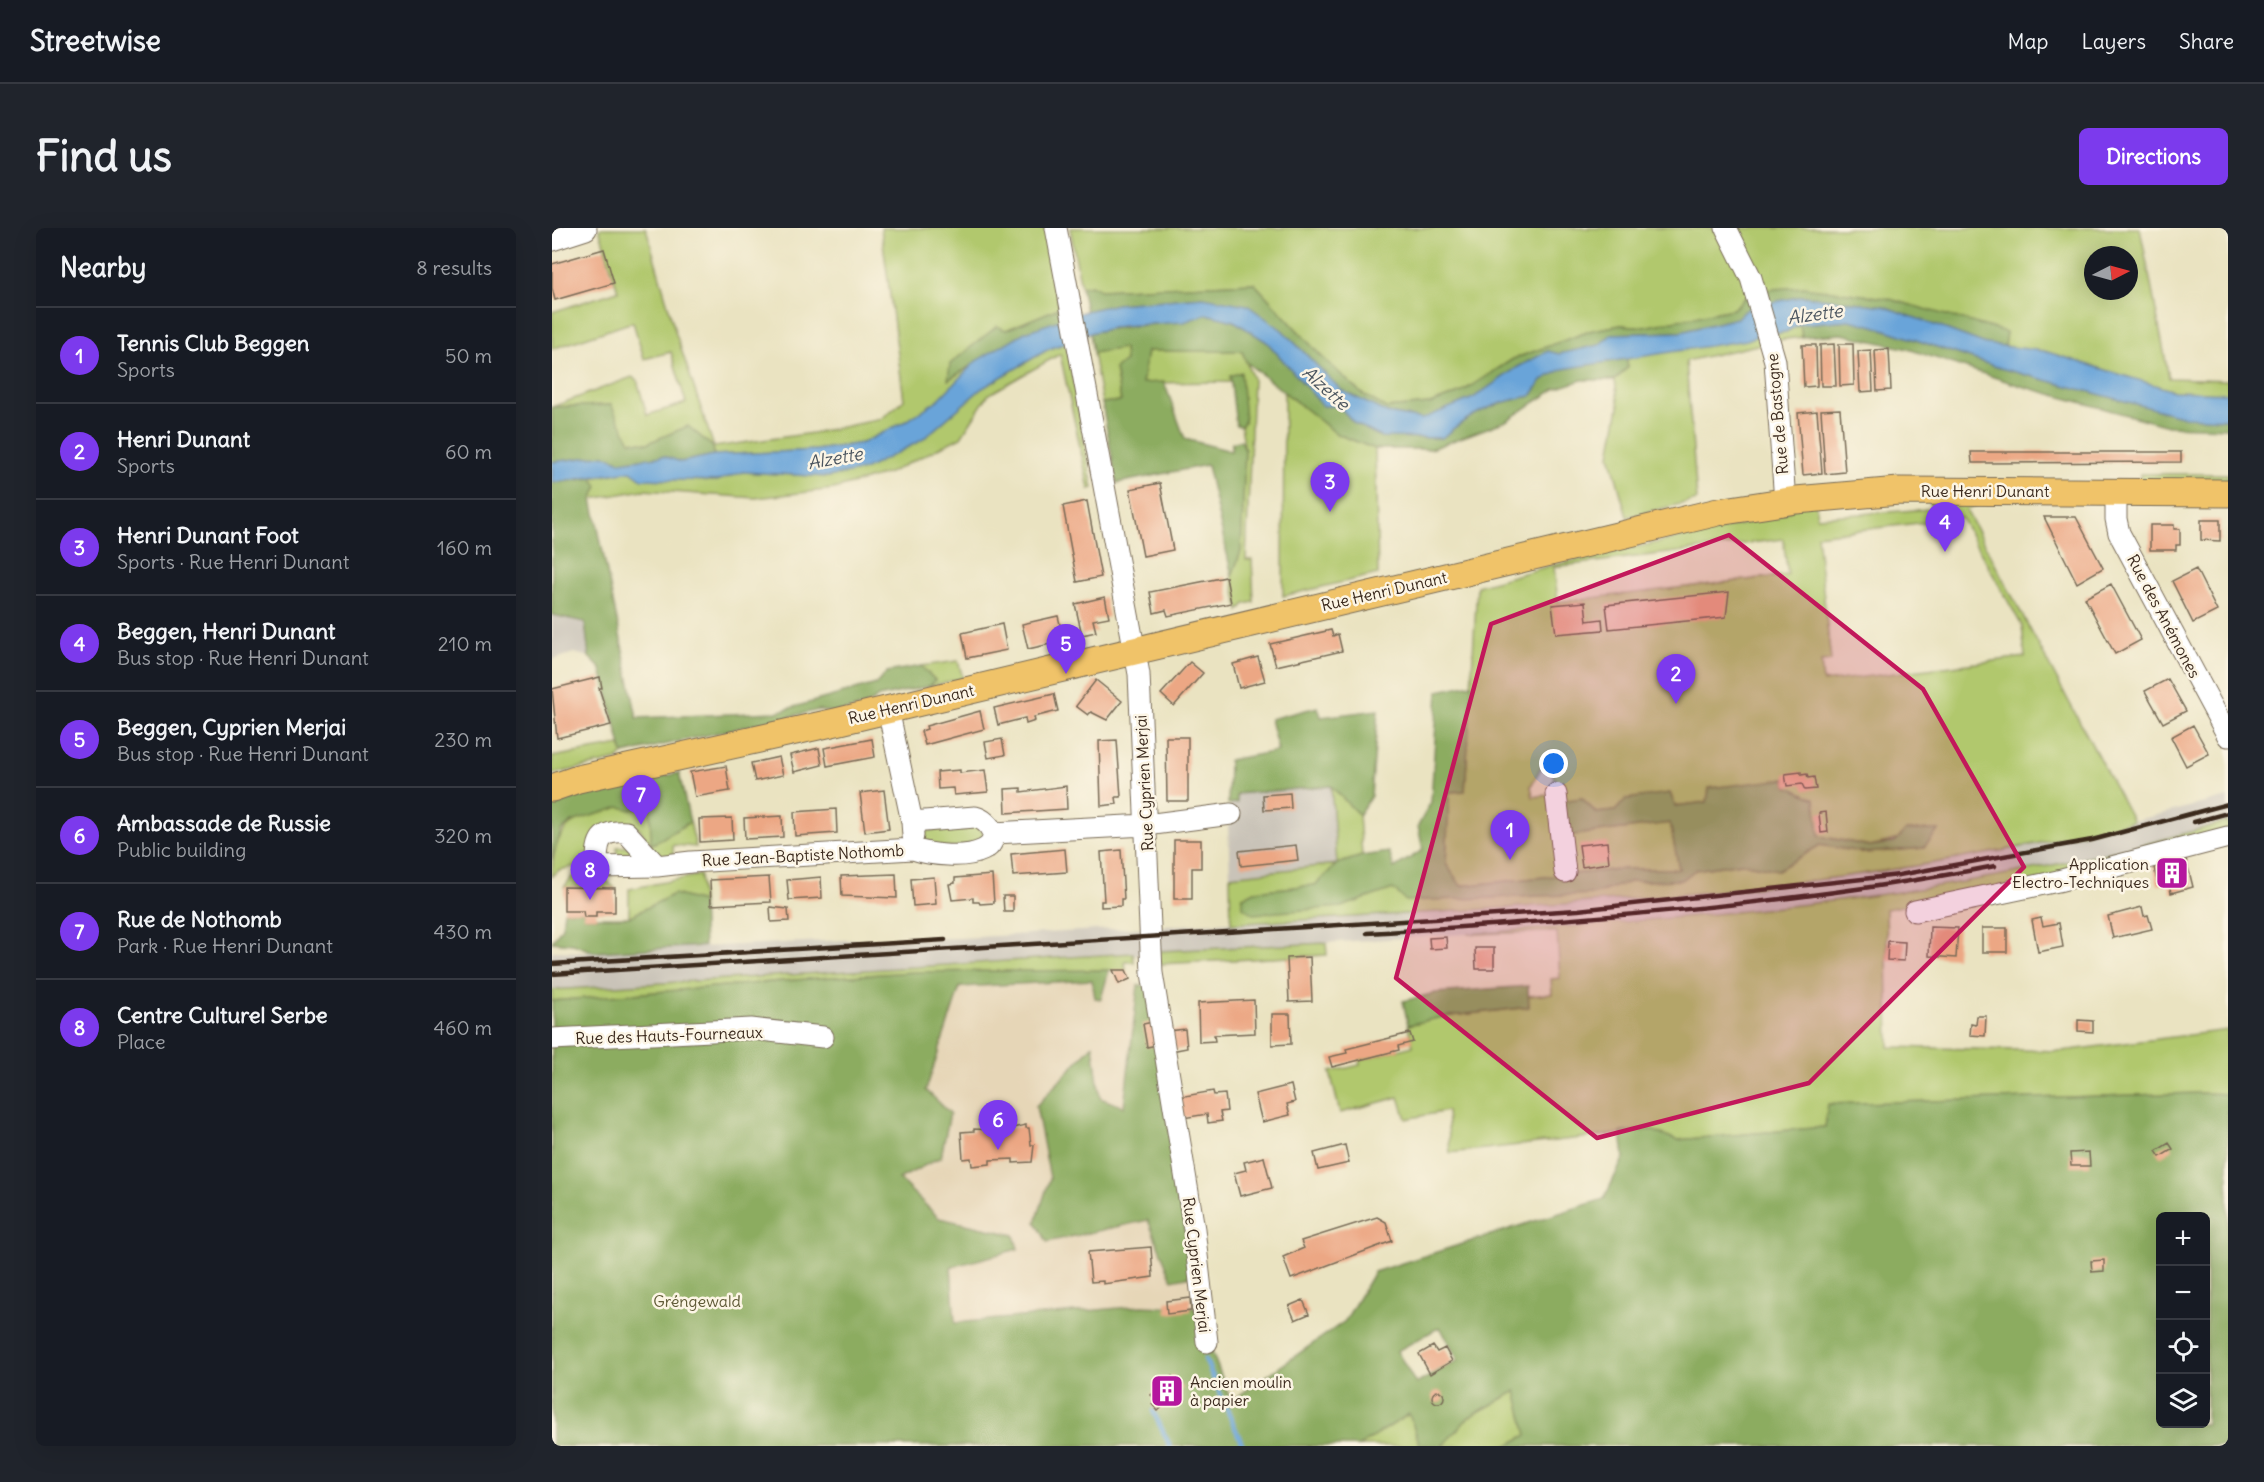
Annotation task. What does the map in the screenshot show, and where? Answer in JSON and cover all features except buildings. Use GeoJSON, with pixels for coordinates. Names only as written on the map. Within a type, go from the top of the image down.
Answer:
{"type":"FeatureCollection","features":[{"type":"Feature","properties":{"kind":"main road","name":"Rue Henri Dunant"},"geometry":{"type":"LineString","coordinates":[[552,788],[589,776],[888,709],[1718,512],[1785,502],[1899,491],[2228,493]]}},
{"type":"Feature","properties":{"kind":"street","name":"Rue Cyprien Merjai"},"geometry":{"type":"LineString","coordinates":[[1056,228],[1139,674],[1152,973],[1194,1229],[1207,1341]]}},
{"type":"Feature","properties":{"kind":"street","name":"Rue de Bastogne"},"geometry":{"type":"LineString","coordinates":[[1726,228],[1751,278],[1775,361],[1785,502]]}},
{"type":"Feature","properties":{"kind":"street"},"geometry":{"type":"LineString","coordinates":[[552,240],[586,229]]}},
{"type":"Feature","properties":{"kind":"street","name":"Rue des Anémones"},"geometry":{"type":"LineString","coordinates":[[2116,492],[2116,519],[2119,533],[2228,736]]}},
{"type":"Feature","properties":{"kind":"street"},"geometry":{"type":"LineString","coordinates":[[888,709],[912,822]]}},
{"type":"Feature","properties":{"kind":"street"},"geometry":{"type":"LineString","coordinates":[[1556,794],[1565,872]]}},
{"type":"Feature","properties":{"kind":"street"},"geometry":{"type":"LineString","coordinates":[[994,834],[1146,825],[1231,814]]}},
{"type":"Feature","properties":{"kind":"street","name":"Rue Jean-Baptiste Nothomb"},"geometry":{"type":"LineString","coordinates":[[657,866],[913,849],[933,856],[978,852],[986,849],[992,842],[994,834],[991,825],[984,819],[975,817],[912,822],[913,849]]}},
{"type":"Feature","properties":{"kind":"street"},"geometry":{"type":"LineString","coordinates":[[1916,911],[2058,881],[2228,837]]}},
{"type":"Feature","properties":{"kind":"street","name":"Rue des Hauts-Fourneaux"},"geometry":{"type":"LineString","coordinates":[[552,1039],[751,1029],[823,1037]]}},
{"type":"Feature","properties":{"kind":"highlighted area"},"geometry":{"type":"Polygon","coordinates":[[[1729,535],[1923,689],[2024,867],[1809,1083],[1597,1138],[1396,978],[1491,624],[1729,535]]]}},
{"type":"Feature","properties":{"kind":"shaded area"},"geometry":{"type":"Polygon","coordinates":[[[552,615],[585,622],[589,657],[574,653],[552,660],[552,615]]]}},
{"type":"Feature","properties":{"kind":"shaded area"},"geometry":{"type":"Polygon","coordinates":[[[1331,786],[1337,864],[1230,876],[1228,825],[1232,824],[1230,804],[1236,794],[1331,786]]]}},
{"type":"Feature","properties":{"kind":"shaded area"},"geometry":{"type":"Polygon","coordinates":[[[2228,797],[2228,821],[2147,845],[2033,870],[1879,896],[1765,911],[1468,934],[552,990],[552,951],[594,952],[846,940],[960,938],[1595,901],[1948,861],[2074,836],[2228,797]]]}},
{"type":"Feature","properties":{"kind":"shaded area"},"geometry":{"type":"Polygon","coordinates":[[[1126,970],[1130,979],[1138,985],[1147,986],[1197,1320],[845,1351],[915,972],[1126,970]]]}},
{"type":"Feature","properties":{"kind":"green space"},"geometry":{"type":"Polygon","coordinates":[[[599,228],[646,228],[676,334],[714,447],[813,433],[881,419],[904,400],[881,228],[1045,228],[1059,308],[1006,330],[949,380],[976,361],[939,399],[908,420],[862,443],[816,450],[714,455],[713,447],[688,426],[648,443],[629,441],[611,405],[552,407],[632,377],[637,380],[647,415],[686,403],[671,352],[644,359],[633,322],[552,349],[552,312],[618,291],[599,228]]]}},
{"type":"Feature","properties":{"kind":"green space"},"geometry":{"type":"Polygon","coordinates":[[[1070,228],[2140,228],[2169,378],[2228,380],[2228,393],[2174,391],[2044,351],[2004,346],[2006,332],[1773,289],[1745,298],[1733,309],[1644,327],[1621,325],[1593,330],[1513,359],[1462,392],[1430,404],[1386,408],[1362,394],[1321,356],[1254,283],[1100,290],[1091,285],[1081,287],[1070,228]]]}},
{"type":"Feature","properties":{"kind":"green space"},"geometry":{"type":"Polygon","coordinates":[[[1254,283],[1321,356],[1362,394],[1386,408],[1430,404],[1462,392],[1513,359],[1593,330],[1621,325],[1644,327],[1733,309],[1745,298],[1773,289],[1803,287],[1886,298],[2006,332],[2004,346],[1986,344],[1883,306],[1803,296],[1750,307],[1737,318],[1680,332],[1612,334],[1599,345],[1559,354],[1548,351],[1518,367],[1473,398],[1423,419],[1387,413],[1341,390],[1282,330],[1203,297],[1117,304],[1086,311],[1081,287],[1091,285],[1100,290],[1254,283]]]}},
{"type":"Feature","properties":{"kind":"green space"},"geometry":{"type":"Polygon","coordinates":[[[1059,308],[1062,321],[1025,332],[948,380],[950,364],[997,326],[1006,330],[1059,308]]]}},
{"type":"Feature","properties":{"kind":"green space"},"geometry":{"type":"Polygon","coordinates":[[[1206,314],[1234,321],[1267,342],[1323,406],[1339,406],[1354,423],[1381,437],[1442,438],[1462,422],[1483,410],[1531,396],[1542,380],[1562,369],[1626,358],[1628,367],[1615,380],[1582,380],[1555,389],[1506,421],[1431,449],[1375,449],[1337,434],[1246,362],[1242,351],[1147,351],[1142,383],[1164,382],[1185,439],[1231,451],[1232,443],[1241,440],[1245,450],[1241,551],[1232,576],[1207,465],[1117,483],[1102,403],[1121,401],[1115,369],[1125,361],[1124,348],[1093,353],[1090,333],[1177,321],[1206,314]]]}},
{"type":"Feature","properties":{"kind":"green space"},"geometry":{"type":"Polygon","coordinates":[[[1849,320],[1874,326],[2000,368],[2185,417],[2228,419],[2228,428],[2168,426],[2021,386],[1908,349],[1842,334],[1802,337],[1800,324],[1849,320]]]}},
{"type":"Feature","properties":{"kind":"green space"},"geometry":{"type":"Polygon","coordinates":[[[1800,324],[1802,337],[1778,340],[1768,363],[1762,344],[1686,361],[1697,500],[1627,517],[1610,455],[1619,407],[1615,380],[1628,367],[1626,358],[1786,332],[1800,324]]]}},
{"type":"Feature","properties":{"kind":"green space"},"geometry":{"type":"Polygon","coordinates":[[[1066,343],[1093,488],[1089,489],[1060,354],[988,395],[961,437],[889,473],[834,489],[756,498],[643,490],[592,499],[598,486],[592,478],[631,471],[642,479],[717,481],[743,472],[828,477],[922,440],[981,389],[1047,350],[1066,343]]]}},
{"type":"Feature","properties":{"kind":"green space"},"geometry":{"type":"Polygon","coordinates":[[[1124,347],[1125,361],[1115,369],[1121,401],[1102,403],[1093,353],[1124,347]]]}},
{"type":"Feature","properties":{"kind":"green space"},"geometry":{"type":"Polygon","coordinates":[[[1147,351],[1242,351],[1253,379],[1246,560],[1252,560],[1254,602],[1245,604],[1239,611],[1232,576],[1241,551],[1245,450],[1241,426],[1245,421],[1230,376],[1231,382],[1142,383],[1147,351]]]}},
{"type":"Feature","properties":{"kind":"green space"},"geometry":{"type":"Polygon","coordinates":[[[1241,372],[1245,421],[1241,426],[1236,425],[1230,376],[1241,372]]]}},
{"type":"Feature","properties":{"kind":"green space"},"geometry":{"type":"Polygon","coordinates":[[[1284,390],[1337,434],[1375,449],[1378,574],[1283,596],[1284,390]]]}},
{"type":"Feature","properties":{"kind":"green space"},"geometry":{"type":"Polygon","coordinates":[[[611,405],[630,441],[648,443],[688,426],[713,447],[714,455],[681,462],[664,456],[620,462],[605,455],[552,462],[552,407],[611,405]]]}},
{"type":"Feature","properties":{"kind":"green space"},"geometry":{"type":"Polygon","coordinates":[[[2140,474],[2228,474],[2228,485],[2140,483],[2140,474]]]}},
{"type":"Feature","properties":{"kind":"green space"},"geometry":{"type":"Polygon","coordinates":[[[592,478],[598,486],[592,499],[637,718],[776,712],[876,684],[887,672],[921,666],[935,680],[930,686],[878,697],[850,710],[833,712],[819,710],[623,754],[601,669],[589,657],[585,622],[552,615],[552,483],[592,478]]]}},
{"type":"Feature","properties":{"kind":"green space"},"geometry":{"type":"Polygon","coordinates":[[[1930,491],[1980,503],[1966,510],[2133,821],[2023,847],[1912,867],[1685,894],[1457,911],[1231,924],[1230,876],[1337,864],[1315,885],[1255,891],[1243,897],[1341,907],[1393,889],[1595,894],[1632,881],[1682,880],[1694,870],[1741,863],[1778,870],[1820,845],[1866,853],[1923,848],[1938,830],[1870,846],[1819,836],[1815,799],[1787,786],[1786,779],[1708,802],[1675,806],[1670,793],[1615,811],[1596,813],[1582,798],[1565,836],[1670,823],[1680,869],[1621,869],[1460,886],[1446,864],[1449,792],[1465,791],[1477,586],[1553,565],[1776,517],[1815,498],[1817,517],[1930,509],[1930,491]],[[1961,518],[1817,535],[1831,661],[1821,662],[1823,682],[2025,657],[2022,626],[1961,518]],[[1783,539],[1554,567],[1558,602],[1788,575],[1783,539]],[[1550,751],[1531,786],[1533,797],[1556,794],[1550,751]]]}},
{"type":"Feature","properties":{"kind":"green space"},"geometry":{"type":"Polygon","coordinates":[[[958,661],[963,678],[930,686],[935,680],[921,666],[958,661]]]}},
{"type":"Feature","properties":{"kind":"green space"},"geometry":{"type":"Polygon","coordinates":[[[1472,684],[1465,791],[1449,792],[1446,864],[1461,886],[1621,869],[1679,869],[1670,823],[1565,836],[1561,801],[1582,798],[1596,813],[1615,811],[1626,799],[1670,793],[1675,806],[1707,802],[1709,788],[1786,779],[1787,786],[1815,799],[1819,836],[1870,846],[1895,842],[1906,830],[1939,830],[1923,848],[1866,853],[1820,845],[1778,870],[1741,863],[1695,870],[1682,880],[1632,881],[1595,894],[1406,901],[1393,889],[1341,907],[1253,914],[1243,907],[1243,897],[1255,891],[1315,885],[1337,864],[1362,856],[1389,852],[1394,868],[1423,850],[1418,826],[1431,802],[1438,691],[1472,684]]]}},
{"type":"Feature","properties":{"kind":"green space"},"geometry":{"type":"Polygon","coordinates":[[[1318,707],[1321,717],[1378,710],[1371,796],[1359,815],[1331,786],[1237,794],[1237,803],[1228,804],[1229,760],[1278,751],[1270,719],[1318,707]]]}},
{"type":"Feature","properties":{"kind":"green space"},"geometry":{"type":"Polygon","coordinates":[[[620,745],[623,754],[617,760],[552,774],[552,757],[620,745]]]}},
{"type":"Feature","properties":{"kind":"green space"},"geometry":{"type":"Polygon","coordinates":[[[679,773],[690,822],[651,845],[650,806],[631,810],[620,807],[572,822],[561,831],[552,860],[552,807],[581,795],[679,773]]]}},
{"type":"Feature","properties":{"kind":"green space"},"geometry":{"type":"Polygon","coordinates":[[[1331,786],[1359,815],[1362,856],[1337,864],[1331,786]]]}},
{"type":"Feature","properties":{"kind":"green space"},"geometry":{"type":"Polygon","coordinates":[[[651,806],[651,845],[640,829],[626,823],[591,863],[559,870],[552,877],[556,847],[568,827],[577,820],[602,810],[651,806]]]}},
{"type":"Feature","properties":{"kind":"green space"},"geometry":{"type":"Polygon","coordinates":[[[2228,821],[2228,832],[2034,882],[1886,909],[1889,1047],[2062,1051],[2228,1030],[2228,1094],[1829,1104],[1825,1127],[1677,1140],[1651,1130],[1450,1153],[1447,1111],[1406,1119],[1399,1097],[1340,1113],[1330,1072],[1360,1065],[1359,1060],[1413,1046],[1408,1025],[1442,1017],[1529,1007],[1528,996],[1552,994],[1551,979],[1560,978],[1557,932],[1468,934],[1756,910],[1946,885],[2041,868],[2135,847],[2228,821]]]}},
{"type":"Feature","properties":{"kind":"green space"},"geometry":{"type":"Polygon","coordinates":[[[690,822],[696,847],[673,845],[674,870],[618,872],[617,847],[651,845],[690,822]]]}},
{"type":"Feature","properties":{"kind":"green space"},"geometry":{"type":"Polygon","coordinates":[[[976,824],[986,836],[964,846],[938,847],[924,841],[926,831],[976,824]]]}},
{"type":"Feature","properties":{"kind":"green space"},"geometry":{"type":"Polygon","coordinates":[[[596,872],[615,888],[564,887],[573,876],[596,872]]]}},
{"type":"Feature","properties":{"kind":"green space"},"geometry":{"type":"Polygon","coordinates":[[[700,875],[702,902],[674,894],[629,917],[629,889],[700,875]]]}},
{"type":"Feature","properties":{"kind":"green space"},"geometry":{"type":"Polygon","coordinates":[[[674,894],[702,902],[704,946],[594,952],[573,944],[552,942],[562,927],[564,911],[583,911],[584,917],[629,917],[674,894]]]}},
{"type":"Feature","properties":{"kind":"green space"},"geometry":{"type":"Polygon","coordinates":[[[1326,943],[1327,955],[1160,964],[1160,951],[1326,943]]]}},
{"type":"Feature","properties":{"kind":"green space"},"geometry":{"type":"Polygon","coordinates":[[[1133,953],[1134,962],[1125,962],[1126,970],[915,972],[552,1001],[552,990],[1133,953]]]}},
{"type":"Feature","properties":{"kind":"green space","name":"Gréngewald"},"geometry":{"type":"Polygon","coordinates":[[[1109,970],[1101,999],[1095,998],[1092,980],[960,987],[926,1090],[950,1113],[941,1157],[899,1179],[939,1218],[1014,1235],[1018,1249],[951,1267],[955,1323],[1141,1306],[1195,1308],[1231,1401],[1345,1321],[1374,1272],[1604,1199],[1624,1157],[1621,1132],[1651,1130],[1677,1140],[1825,1127],[1828,1104],[2228,1094],[2228,1446],[1506,1446],[1527,1435],[1516,1391],[1469,1417],[1442,1446],[1420,1445],[1409,1414],[1359,1446],[552,1446],[552,1001],[915,972],[1109,970]],[[1440,1327],[1397,1351],[1416,1384],[1458,1360],[1440,1327]]]}},
{"type":"Feature","properties":{"kind":"green space"},"geometry":{"type":"Polygon","coordinates":[[[1138,985],[1147,986],[1192,1276],[1172,1280],[1148,1220],[1047,1242],[1036,1222],[1050,1178],[1036,1106],[1093,1045],[1100,1098],[1124,1107],[1138,985]]]}},
{"type":"Feature","properties":{"kind":"green space"},"geometry":{"type":"Polygon","coordinates":[[[1528,986],[1529,1007],[1442,1017],[1408,1025],[1403,1001],[1435,993],[1528,986]]]}},
{"type":"Feature","properties":{"kind":"green space"},"geometry":{"type":"Polygon","coordinates":[[[1517,1391],[1527,1435],[1506,1446],[1442,1446],[1469,1417],[1517,1391]]]}},
{"type":"Feature","properties":{"kind":"green space"},"geometry":{"type":"Polygon","coordinates":[[[1409,1414],[1420,1444],[1427,1446],[1359,1446],[1409,1414]]]}},
{"type":"Feature","properties":{"kind":"water","name":"Alzette"},"geometry":{"type":"Polygon","coordinates":[[[1803,296],[1883,306],[1986,344],[2044,351],[2174,391],[2228,393],[2228,419],[2185,417],[2000,368],[1874,326],[1849,320],[1800,324],[1786,332],[1760,335],[1747,340],[1563,369],[1542,380],[1531,396],[1483,410],[1462,422],[1442,438],[1381,437],[1354,423],[1339,406],[1323,406],[1267,342],[1234,321],[1206,314],[1184,322],[1121,326],[1090,333],[1047,350],[981,389],[922,440],[864,470],[828,477],[743,472],[717,481],[642,479],[631,471],[552,483],[552,462],[605,455],[620,462],[664,456],[681,462],[714,455],[816,450],[862,443],[908,420],[939,399],[976,361],[1025,332],[1086,311],[1117,304],[1203,297],[1247,305],[1282,330],[1341,390],[1387,413],[1422,419],[1473,398],[1518,367],[1548,351],[1559,354],[1599,345],[1612,334],[1681,332],[1737,318],[1750,307],[1803,296]]]}},
{"type":"Feature","properties":{"kind":"waterway"},"geometry":{"type":"LineString","coordinates":[[1205,1359],[1243,1446]]}},
{"type":"Feature","properties":{"kind":"waterway"},"geometry":{"type":"LineString","coordinates":[[1153,1411],[1170,1446]]}},
{"type":"Feature","properties":{"kind":"railway"},"geometry":{"type":"LineString","coordinates":[[552,974],[1578,910],[1899,875],[2092,840],[2228,804]]}},
{"type":"Feature","properties":{"kind":"railway"},"geometry":{"type":"LineString","coordinates":[[2194,822],[2228,813]]}},
{"type":"Feature","properties":{"kind":"railway"},"geometry":{"type":"LineString","coordinates":[[1367,933],[1682,910],[1839,892],[1995,866]]}},
{"type":"Feature","properties":{"kind":"railway"},"geometry":{"type":"LineString","coordinates":[[552,964],[945,940]]}},
{"type":"Feature","properties":{"kind":"place","name":"Henri Dunant Foot"},"geometry":{"type":"Point","coordinates":[1330,512]}},
{"type":"Feature","properties":{"kind":"place","name":"Beggen, Henri Dunant"},"geometry":{"type":"Point","coordinates":[1945,552]}},
{"type":"Feature","properties":{"kind":"place","name":"Beggen, Cyprien Merjai"},"geometry":{"type":"Point","coordinates":[1066,674]}},
{"type":"Feature","properties":{"kind":"place","name":"Henri Dunant"},"geometry":{"type":"Point","coordinates":[1676,704]}},
{"type":"Feature","properties":{"kind":"place","name":"Rue de Nothomb"},"geometry":{"type":"Point","coordinates":[641,825]}},
{"type":"Feature","properties":{"kind":"place","name":"Tennis Club Beggen"},"geometry":{"type":"Point","coordinates":[1510,860]}},
{"type":"Feature","properties":{"kind":"place","name":"Application Electro-Techniques"},"geometry":{"type":"Point","coordinates":[2172,873]}},
{"type":"Feature","properties":{"kind":"place","name":"Centre Culturel Serbe"},"geometry":{"type":"Point","coordinates":[590,900]}},
{"type":"Feature","properties":{"kind":"place","name":"Ambassade de Russie"},"geometry":{"type":"Point","coordinates":[998,1150]}},
{"type":"Feature","properties":{"kind":"place","name":"Ancien moulin à papier"},"geometry":{"type":"Point","coordinates":[1167,1391]}}]}
